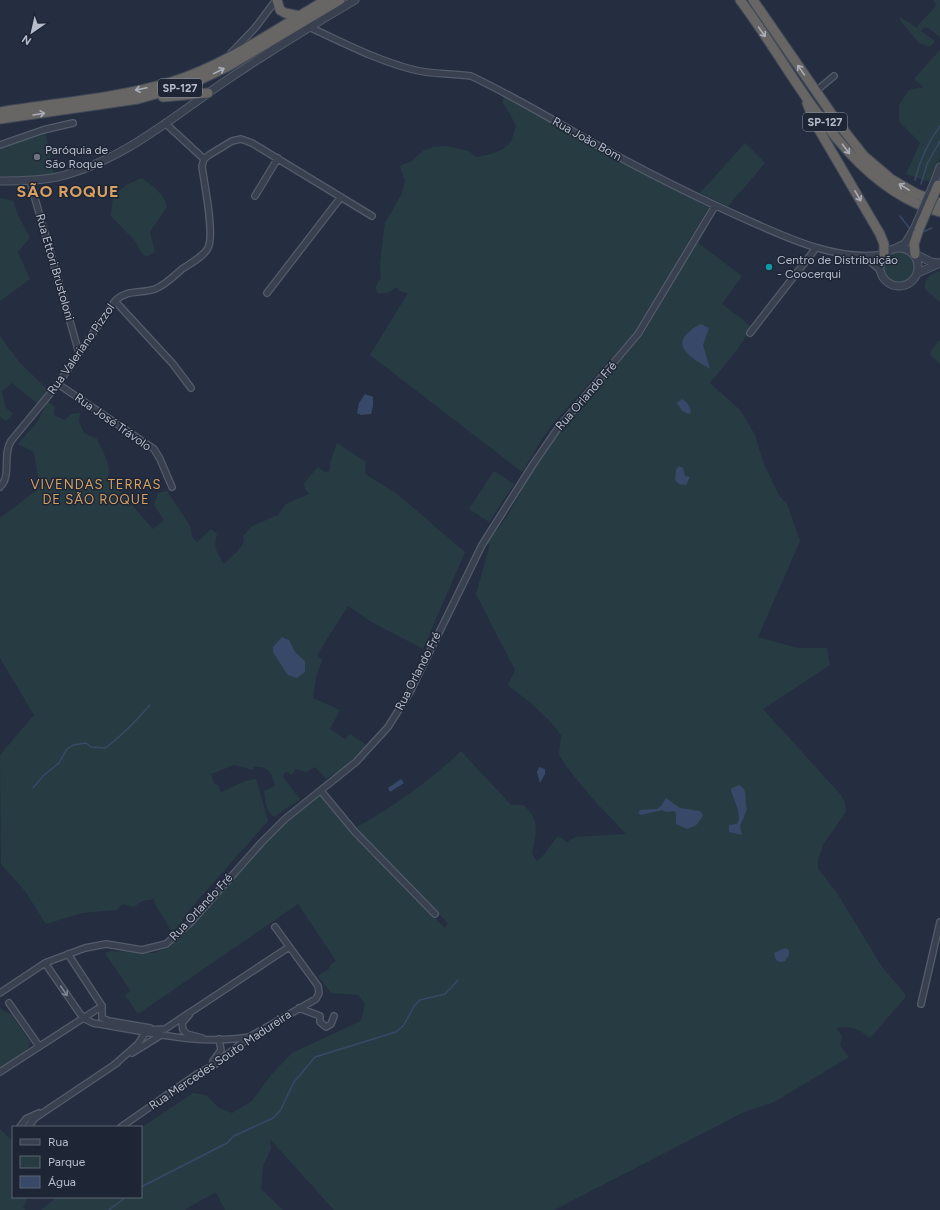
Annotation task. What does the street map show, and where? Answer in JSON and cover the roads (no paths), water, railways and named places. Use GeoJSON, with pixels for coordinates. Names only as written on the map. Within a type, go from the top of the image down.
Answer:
{"type":"FeatureCollection","features":[{"type":"Feature","properties":{"kind":"highway"},"geometry":{"type":"LineString","coordinates":[[276,0],[280,10],[285,13],[300,16]]}},
{"type":"Feature","properties":{"kind":"highway","name":"SP-127"},"geometry":{"type":"LineString","coordinates":[[0,112],[156,86],[185,77],[226,58],[326,0]]}},
{"type":"Feature","properties":{"kind":"highway","name":"SP-127"},"geometry":{"type":"LineString","coordinates":[[0,119],[138,99],[172,90],[217,72],[340,0]]}},
{"type":"Feature","properties":{"kind":"highway","name":"SP-127"},"geometry":{"type":"LineString","coordinates":[[740,0],[800,87],[854,160],[876,180],[899,195],[940,212]]}},
{"type":"Feature","properties":{"kind":"highway","name":"SP-127"},"geometry":{"type":"LineString","coordinates":[[753,0],[838,123],[864,156],[891,179],[915,194],[940,203]]}},
{"type":"Feature","properties":{"kind":"highway"},"geometry":{"type":"LineString","coordinates":[[800,87],[815,123],[880,234],[884,244],[884,254]]}},
{"type":"Feature","properties":{"kind":"highway"},"geometry":{"type":"LineString","coordinates":[[138,99],[208,93]]}},
{"type":"Feature","properties":{"kind":"highway"},"geometry":{"type":"LineString","coordinates":[[915,254],[915,230],[937,183]]}},
{"type":"Feature","properties":{"kind":"street"},"geometry":{"type":"LineString","coordinates":[[226,58],[255,28],[276,0]]}},
{"type":"Feature","properties":{"kind":"street"},"geometry":{"type":"LineString","coordinates":[[0,181],[30,181],[57,177],[90,167],[165,123],[309,27],[355,0]]}},
{"type":"Feature","properties":{"kind":"street","name":"Rua João Bom"},"geometry":{"type":"LineString","coordinates":[[309,27],[391,63],[411,70],[471,76],[642,169],[715,206],[816,248],[864,256],[884,254]]}},
{"type":"Feature","properties":{"kind":"street"},"geometry":{"type":"LineString","coordinates":[[816,91],[834,76]]}},
{"type":"Feature","properties":{"kind":"street"},"geometry":{"type":"LineString","coordinates":[[0,145],[43,130],[73,123]]}},
{"type":"Feature","properties":{"kind":"street"},"geometry":{"type":"LineString","coordinates":[[165,123],[204,159],[214,151],[232,141],[241,139],[252,143],[372,216]]}},
{"type":"Feature","properties":{"kind":"street"},"geometry":{"type":"LineString","coordinates":[[255,196],[278,158]]}},
{"type":"Feature","properties":{"kind":"street","name":"Rua Valeriano Pizzol"},"geometry":{"type":"LineString","coordinates":[[0,487],[6,478],[7,447],[58,384],[115,301],[120,296],[128,292],[154,289],[162,285],[202,255],[208,248],[211,233],[202,166],[204,159]]}},
{"type":"Feature","properties":{"kind":"street"},"geometry":{"type":"LineString","coordinates":[[937,183],[940,167]]}},
{"type":"Feature","properties":{"kind":"street","name":"Rua Ettori Brustoloni"},"geometry":{"type":"LineString","coordinates":[[30,181],[79,353]]}},
{"type":"Feature","properties":{"kind":"street"},"geometry":{"type":"LineString","coordinates":[[267,293],[341,197]]}},
{"type":"Feature","properties":{"kind":"street","name":"Rua Orlando Fré"},"geometry":{"type":"LineString","coordinates":[[0,992],[45,963],[68,954],[106,944],[142,950],[166,944],[190,923],[262,842],[285,819],[356,762],[388,727],[410,692],[482,545],[558,428],[638,334],[715,206]]}},
{"type":"Feature","properties":{"kind":"street"},"geometry":{"type":"LineString","coordinates":[[880,270],[881,260],[884,254],[906,244],[915,230]]}},
{"type":"Feature","properties":{"kind":"street"},"geometry":{"type":"LineString","coordinates":[[750,333],[816,248]]}},
{"type":"Feature","properties":{"kind":"street"},"geometry":{"type":"LineString","coordinates":[[896,248],[905,248],[931,262],[940,263]]}},
{"type":"Feature","properties":{"kind":"street"},"geometry":{"type":"LineString","coordinates":[[915,254],[918,261],[918,273]]}},
{"type":"Feature","properties":{"kind":"street"},"geometry":{"type":"LineString","coordinates":[[864,256],[880,270],[886,281],[897,286],[908,284],[918,273],[940,263]]}},
{"type":"Feature","properties":{"kind":"street"},"geometry":{"type":"LineString","coordinates":[[115,301],[174,364],[191,388]]}},
{"type":"Feature","properties":{"kind":"street","name":"Rua José Trávolo"},"geometry":{"type":"LineString","coordinates":[[58,384],[154,449],[160,458],[172,487]]}},
{"type":"Feature","properties":{"kind":"street"},"geometry":{"type":"LineString","coordinates":[[321,790],[355,832],[435,914]]}},
{"type":"Feature","properties":{"kind":"street"},"geometry":{"type":"LineString","coordinates":[[921,1004],[940,922]]}},
{"type":"Feature","properties":{"kind":"street"},"geometry":{"type":"LineString","coordinates":[[68,954],[102,1006],[102,1018],[109,1022],[166,1029],[289,947],[275,927]]}},
{"type":"Feature","properties":{"kind":"street","name":"Rua Mercedes Souto Madureira"},"geometry":{"type":"LineString","coordinates":[[122,1126],[197,1074],[214,1065],[251,1036],[299,1008],[313,1002],[318,995],[318,986],[289,947]]}},
{"type":"Feature","properties":{"kind":"street"},"geometry":{"type":"LineString","coordinates":[[45,963],[83,1018],[93,1023],[194,1040],[231,1039],[251,1036]]}},
{"type":"Feature","properties":{"kind":"street"},"geometry":{"type":"LineString","coordinates":[[9,1003],[39,1046]]}},
{"type":"Feature","properties":{"kind":"street"},"geometry":{"type":"LineString","coordinates":[[170,1036],[179,1030],[187,1017],[204,1004]]}},
{"type":"Feature","properties":{"kind":"street"},"geometry":{"type":"LineString","coordinates":[[0,1072],[102,1006]]}},
{"type":"Feature","properties":{"kind":"street"},"geometry":{"type":"LineString","coordinates":[[299,1008],[320,1016],[320,1022],[326,1027],[331,1024],[334,1016]]}},
{"type":"Feature","properties":{"kind":"street"},"geometry":{"type":"LineString","coordinates":[[182,1023],[185,1032],[206,1040]]}},
{"type":"Feature","properties":{"kind":"street"},"geometry":{"type":"LineString","coordinates":[[114,1065],[140,1041],[145,1032],[154,1028]]}},
{"type":"Feature","properties":{"kind":"street"},"geometry":{"type":"LineString","coordinates":[[132,1030],[140,1035],[140,1041]]}},
{"type":"Feature","properties":{"kind":"street"},"geometry":{"type":"LineString","coordinates":[[29,1126],[33,1120],[43,1112],[161,1034]]}},
{"type":"Feature","properties":{"kind":"street"},"geometry":{"type":"LineString","coordinates":[[197,1074],[220,1054],[221,1044],[219,1039]]}},
{"type":"Feature","properties":{"kind":"street"},"geometry":{"type":"LineString","coordinates":[[21,1126],[23,1122],[31,1116],[43,1112]]}},
{"type":"Feature","properties":{"kind":"water"},"geometry":{"type":"Polygon","coordinates":[[[701,324],[709,328],[703,345],[710,369],[688,354],[682,344],[683,339],[688,333],[701,324]]]}},
{"type":"Feature","properties":{"kind":"water"},"geometry":{"type":"Polygon","coordinates":[[[365,394],[373,397],[373,406],[371,414],[361,415],[357,413],[359,403],[365,394]]]}},
{"type":"Feature","properties":{"kind":"water"},"geometry":{"type":"Polygon","coordinates":[[[682,399],[689,406],[691,412],[689,414],[682,411],[677,403],[682,399]]]}},
{"type":"Feature","properties":{"kind":"water"},"geometry":{"type":"Polygon","coordinates":[[[679,466],[683,468],[685,476],[690,477],[686,485],[679,484],[675,480],[676,470],[679,466]]]}},
{"type":"Feature","properties":{"kind":"water"},"geometry":{"type":"Polygon","coordinates":[[[282,637],[289,640],[295,652],[305,661],[305,672],[297,678],[288,675],[273,652],[273,647],[282,637]]]}},
{"type":"Feature","properties":{"kind":"water"},"geometry":{"type":"Polygon","coordinates":[[[539,767],[545,769],[545,774],[540,783],[537,772],[539,767]]]}},
{"type":"Feature","properties":{"kind":"water"},"geometry":{"type":"Polygon","coordinates":[[[401,779],[404,783],[390,792],[388,788],[401,779]]]}},
{"type":"Feature","properties":{"kind":"water"},"geometry":{"type":"Polygon","coordinates":[[[739,785],[745,792],[747,809],[740,826],[742,835],[729,832],[729,825],[737,824],[739,819],[738,810],[731,791],[732,788],[739,785]]]}},
{"type":"Feature","properties":{"kind":"water"},"geometry":{"type":"Polygon","coordinates":[[[666,798],[680,808],[700,811],[703,816],[695,826],[687,829],[676,824],[676,813],[674,811],[667,812],[662,810],[641,815],[638,813],[640,810],[657,809],[666,798]]]}},
{"type":"Feature","properties":{"kind":"water"},"geometry":{"type":"Polygon","coordinates":[[[785,948],[789,950],[789,955],[785,961],[780,962],[776,960],[774,953],[785,948]]]}},
{"type":"Feature","properties":{"kind":"waterway"},"geometry":{"type":"LineString","coordinates":[[915,180],[919,165],[925,152],[940,126]]}},
{"type":"Feature","properties":{"kind":"waterway"},"geometry":{"type":"LineString","coordinates":[[921,184],[927,164],[940,141]]}},
{"type":"Feature","properties":{"kind":"waterway"},"geometry":{"type":"LineString","coordinates":[[900,216],[910,229]]}},
{"type":"Feature","properties":{"kind":"waterway"},"geometry":{"type":"LineString","coordinates":[[923,232],[932,228]]}},
{"type":"Feature","properties":{"kind":"waterway"},"geometry":{"type":"LineString","coordinates":[[33,788],[43,776],[59,763],[66,750],[73,745],[86,743],[91,747],[105,748],[129,728],[150,705]]}},
{"type":"Feature","properties":{"kind":"waterway"},"geometry":{"type":"LineString","coordinates":[[142,1186],[227,1143],[234,1136],[273,1118],[280,1111],[294,1082],[315,1057],[396,1032],[404,1025],[414,1006],[420,1000],[445,994],[458,980]]}},
{"type":"Feature","properties":{"kind":"waterway"},"geometry":{"type":"LineString","coordinates":[[109,1210],[125,1198]]}},
{"type":"Feature","properties":{"kind":"place","name":"Paróquia de São Roque"},"geometry":{"type":"Point","coordinates":[37,157]}},
{"type":"Feature","properties":{"kind":"place","name":"Centro de Distribuição - Coocerqui"},"geometry":{"type":"Point","coordinates":[769,267]}},
{"type":"Feature","properties":{"kind":"district","name":"SÃO ROQUE"},"geometry":{"type":"Point","coordinates":[68,191]}},
{"type":"Feature","properties":{"kind":"district","name":"VIVENDAS TERRAS DE SÃO ROQUE"},"geometry":{"type":"Point","coordinates":[96,492]}}]}
